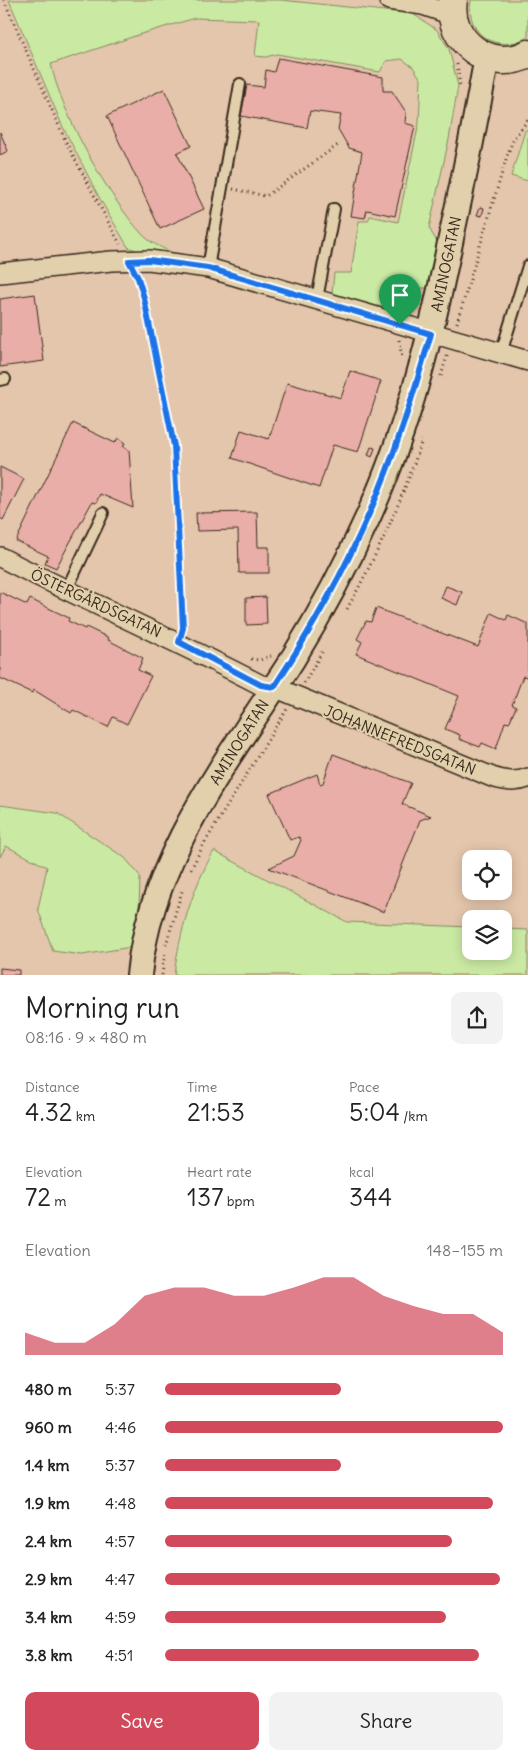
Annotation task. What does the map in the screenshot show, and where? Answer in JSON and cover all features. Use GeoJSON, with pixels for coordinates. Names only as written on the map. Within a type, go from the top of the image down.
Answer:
{"type":"FeatureCollection","features":[{"type":"Feature","properties":{"kind":"main road"},"geometry":{"type":"LineString","coordinates":[[453,7],[455,26],[468,45],[487,57],[511,60],[528,54]]}},
{"type":"Feature","properties":{"kind":"street"},"geometry":{"type":"LineString","coordinates":[[389,0],[453,7]]}},
{"type":"Feature","properties":{"kind":"street","name":"AMINOGATAN"},"geometry":{"type":"LineString","coordinates":[[139,975],[148,926],[174,855],[198,810],[335,585],[370,514],[407,413],[431,334],[476,123],[487,57]]}},
{"type":"Feature","properties":{"kind":"street"},"geometry":{"type":"LineString","coordinates":[[0,273],[149,260],[208,268],[528,361]]}},
{"type":"Feature","properties":{"kind":"street","name":"ÖSTERGÅRDSGATAN"},"geometry":{"type":"LineString","coordinates":[[0,557],[66,591],[184,634],[261,685],[274,687]]}},
{"type":"Feature","properties":{"kind":"street","name":"JOHANNEFREDSGATAN"},"geometry":{"type":"LineString","coordinates":[[274,687],[492,778],[520,781],[528,778]]}},
{"type":"Feature","properties":{"kind":"lane"},"geometry":{"type":"LineString","coordinates":[[208,268],[240,84]]}},
{"type":"Feature","properties":{"kind":"lane"},"geometry":{"type":"LineString","coordinates":[[318,299],[334,209]]}},
{"type":"Feature","properties":{"kind":"lane"},"geometry":{"type":"LineString","coordinates":[[501,353],[528,266]]}},
{"type":"Feature","properties":{"kind":"lane"},"geometry":{"type":"LineString","coordinates":[[66,591],[103,513]]}},
{"type":"Feature","properties":{"kind":"path"},"geometry":{"type":"LineString","coordinates":[[4,0],[66,142],[138,278],[144,298],[174,446],[184,634]]}},
{"type":"Feature","properties":{"kind":"path"},"geometry":{"type":"LineString","coordinates":[[456,62],[460,91]]}},
{"type":"Feature","properties":{"kind":"path"},"geometry":{"type":"LineString","coordinates":[[221,186],[266,196],[338,145]]}},
{"type":"Feature","properties":{"kind":"path"},"geometry":{"type":"LineString","coordinates":[[402,366],[398,338],[400,325],[407,301],[420,290]]}},
{"type":"Feature","properties":{"kind":"path"},"geometry":{"type":"LineString","coordinates":[[244,657],[260,660],[275,655]]}},
{"type":"Feature","properties":{"kind":"green space"},"geometry":{"type":"Polygon","coordinates":[[[9,0],[281,0],[413,14],[437,30],[449,49],[458,86],[449,139],[429,228],[437,242],[430,288],[416,288],[395,311],[332,293],[334,273],[351,273],[359,221],[368,221],[370,216],[398,222],[419,123],[421,79],[413,67],[402,59],[386,61],[380,72],[277,54],[266,57],[255,56],[259,20],[195,18],[51,64],[56,84],[75,130],[115,199],[145,237],[171,252],[149,255],[128,247],[100,199],[62,125],[9,0]]]}},
{"type":"Feature","properties":{"kind":"green space"},"geometry":{"type":"Polygon","coordinates":[[[471,0],[528,0],[528,37],[517,42],[506,43],[495,42],[486,38],[478,32],[473,23],[470,13],[471,0]]]}},
{"type":"Feature","properties":{"kind":"green space"},"geometry":{"type":"Polygon","coordinates":[[[528,129],[528,181],[511,176],[525,131],[528,129]]]}},
{"type":"Feature","properties":{"kind":"green space"},"geometry":{"type":"Polygon","coordinates":[[[0,805],[57,813],[125,858],[140,876],[139,911],[131,947],[82,955],[53,951],[38,909],[47,867],[6,846],[0,857],[0,805]]]}},
{"type":"Feature","properties":{"kind":"green space"},"geometry":{"type":"Polygon","coordinates":[[[214,851],[347,922],[462,927],[462,960],[512,960],[512,929],[528,930],[528,975],[174,975],[188,911],[206,865],[214,851]]]}},
{"type":"Feature","properties":{"kind":"building"},"geometry":{"type":"Polygon","coordinates":[[[278,58],[383,77],[383,91],[392,91],[406,112],[405,123],[415,126],[395,216],[367,210],[365,218],[351,216],[362,152],[349,148],[338,129],[341,115],[310,111],[307,128],[241,116],[247,85],[264,87],[266,70],[274,72],[278,58]]]}},
{"type":"Feature","properties":{"kind":"building"},"geometry":{"type":"Polygon","coordinates":[[[164,89],[191,146],[177,153],[204,209],[160,229],[107,116],[164,89]]]}},
{"type":"Feature","properties":{"kind":"building"},"geometry":{"type":"Polygon","coordinates":[[[0,132],[8,151],[0,155],[0,132]]]}},
{"type":"Feature","properties":{"kind":"building"},"geometry":{"type":"Polygon","coordinates":[[[480,207],[484,208],[482,216],[477,215],[480,207]]]}},
{"type":"Feature","properties":{"kind":"building"},"geometry":{"type":"Polygon","coordinates":[[[35,294],[44,361],[0,367],[0,299],[35,294]]]}},
{"type":"Feature","properties":{"kind":"building"},"geometry":{"type":"Polygon","coordinates":[[[350,371],[381,381],[358,452],[333,445],[319,488],[232,458],[241,430],[269,439],[287,383],[341,398],[350,371]]]}},
{"type":"Feature","properties":{"kind":"building"},"geometry":{"type":"Polygon","coordinates":[[[73,423],[115,443],[118,438],[125,443],[123,447],[129,450],[133,508],[100,494],[96,503],[92,502],[56,568],[45,563],[48,556],[16,541],[73,423]]]}},
{"type":"Feature","properties":{"kind":"building"},"geometry":{"type":"Polygon","coordinates":[[[371,447],[375,448],[372,457],[368,455],[371,447]]]}},
{"type":"Feature","properties":{"kind":"building"},"geometry":{"type":"Polygon","coordinates":[[[0,467],[24,479],[3,520],[0,518],[0,467]]]}},
{"type":"Feature","properties":{"kind":"building"},"geometry":{"type":"Polygon","coordinates":[[[257,512],[258,547],[269,547],[269,573],[239,573],[238,530],[197,531],[196,513],[257,512]]]}},
{"type":"Feature","properties":{"kind":"building"},"geometry":{"type":"Polygon","coordinates":[[[446,586],[462,592],[457,605],[441,598],[446,586]]]}},
{"type":"Feature","properties":{"kind":"building"},"geometry":{"type":"Polygon","coordinates":[[[0,592],[27,605],[30,599],[69,618],[68,621],[109,638],[108,640],[143,658],[138,670],[151,676],[127,724],[113,717],[108,727],[73,710],[71,713],[34,690],[32,693],[0,678],[0,592]]]}},
{"type":"Feature","properties":{"kind":"building"},"geometry":{"type":"Polygon","coordinates":[[[266,597],[267,624],[246,625],[246,598],[266,597]]]}},
{"type":"Feature","properties":{"kind":"building"},"geometry":{"type":"Polygon","coordinates":[[[376,608],[478,647],[491,613],[506,620],[508,615],[528,624],[528,675],[527,677],[523,676],[512,705],[516,707],[509,723],[505,722],[496,749],[482,743],[480,747],[459,739],[460,735],[445,729],[459,696],[356,654],[362,642],[357,639],[366,621],[371,622],[376,608]]]}},
{"type":"Feature","properties":{"kind":"building"},"geometry":{"type":"Polygon","coordinates":[[[333,754],[411,783],[402,804],[431,816],[420,820],[384,912],[269,868],[294,856],[301,840],[299,837],[290,840],[269,794],[317,774],[320,784],[323,783],[333,754]]]}},
{"type":"Feature","properties":{"kind":"building"},"geometry":{"type":"Polygon","coordinates":[[[0,968],[19,970],[19,975],[0,975],[0,968]]]}},
{"type":"Feature","properties":{"kind":"route"},"geometry":{"type":"LineString","coordinates":[[149,260],[208,268],[318,299],[400,325],[431,334],[390,464],[370,514],[335,585],[274,687],[261,685],[179,642],[183,628],[174,446],[144,298],[138,278],[129,261],[149,260]]}}]}
